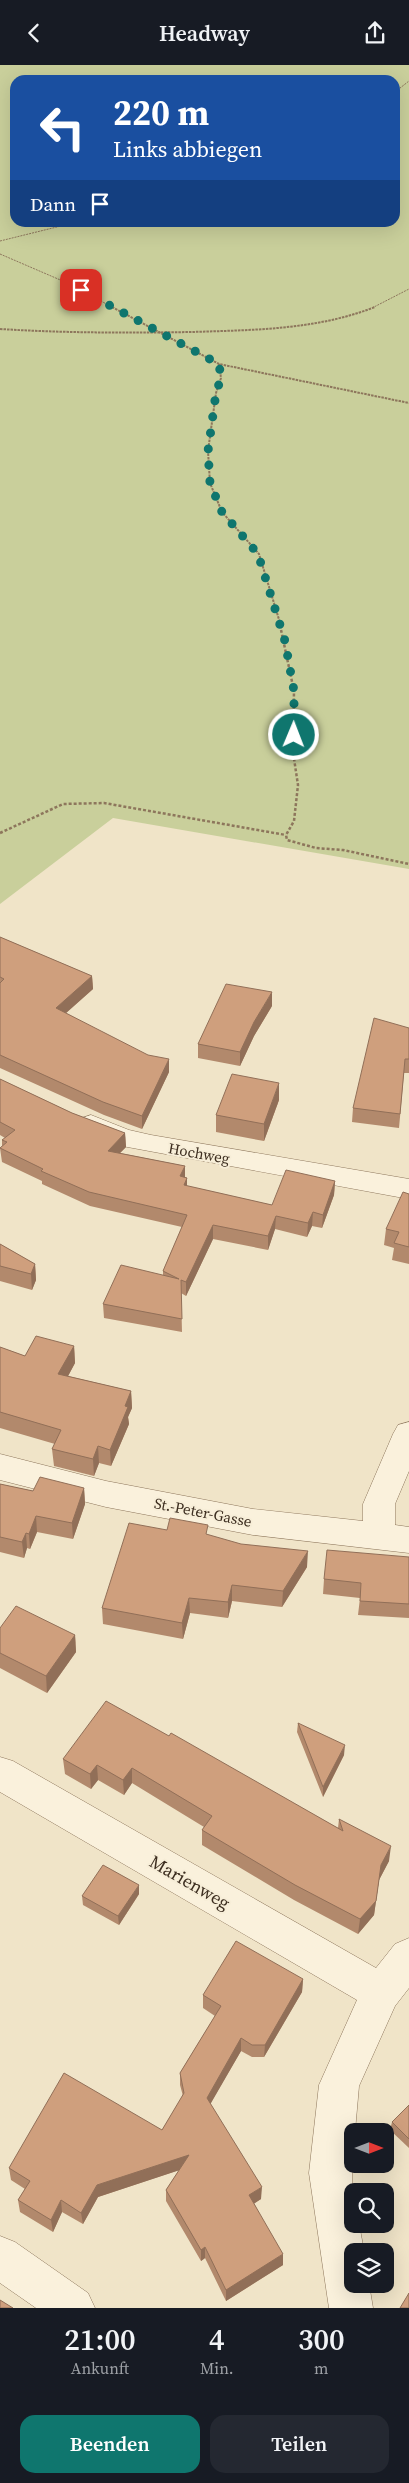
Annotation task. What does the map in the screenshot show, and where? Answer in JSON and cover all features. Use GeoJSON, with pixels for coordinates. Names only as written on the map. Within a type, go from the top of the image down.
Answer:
{"type":"FeatureCollection","features":[{"type":"Feature","properties":{"kind":"street","name":"Hochweg"},"geometry":{"type":"LineString","coordinates":[[69,1113],[122,1137],[151,1145],[409,1189]]}},
{"type":"Feature","properties":{"kind":"street"},"geometry":{"type":"LineString","coordinates":[[394,1538],[379,1504],[409,1434]]}},
{"type":"Feature","properties":{"kind":"street","name":"St.-Peter-Gasse"},"geometry":{"type":"LineString","coordinates":[[0,1467],[106,1493],[253,1522],[394,1538]]}},
{"type":"Feature","properties":{"kind":"street","name":"Marienweg"},"geometry":{"type":"LineString","coordinates":[[0,1773],[380,1991]]}},
{"type":"Feature","properties":{"kind":"street"},"geometry":{"type":"LineString","coordinates":[[351,2308],[330,2173],[339,2085],[380,1991],[409,1957]]}},
{"type":"Feature","properties":{"kind":"street"},"geometry":{"type":"LineString","coordinates":[[0,2257],[73,2308]]}},
{"type":"Feature","properties":{"kind":"path"},"geometry":{"type":"LineString","coordinates":[[0,241],[57,227]]}},
{"type":"Feature","properties":{"kind":"path"},"geometry":{"type":"LineString","coordinates":[[0,254],[65,281],[219,364],[409,403]]}},
{"type":"Feature","properties":{"kind":"path"},"geometry":{"type":"LineString","coordinates":[[0,329],[85,333],[254,331],[316,323],[363,312],[409,289]]}},
{"type":"Feature","properties":{"kind":"path"},"geometry":{"type":"LineString","coordinates":[[219,364],[221,378],[216,393],[208,451],[210,483],[222,512],[258,554],[285,641],[294,691],[294,752],[298,785],[294,821],[286,835],[287,840],[294,843],[343,850],[409,864]]}},
{"type":"Feature","properties":{"kind":"path"},"geometry":{"type":"LineString","coordinates":[[0,833],[63,804],[104,803],[286,835]]}},
{"type":"Feature","properties":{"kind":"green space"},"geometry":{"type":"Polygon","coordinates":[[[0,65],[409,65],[409,869],[113,818],[0,904],[0,65]]]}},
{"type":"Feature","properties":{"kind":"building"},"geometry":{"type":"Polygon","coordinates":[[[0,937],[92,976],[56,1008],[148,1055],[169,1059],[142,1116],[103,1102],[0,1055],[0,983],[4,979],[0,977],[0,937]]]}},
{"type":"Feature","properties":{"kind":"building"},"geometry":{"type":"Polygon","coordinates":[[[226,984],[272,992],[254,1022],[240,1052],[198,1044],[226,984]]]}},
{"type":"Feature","properties":{"kind":"building"},"geometry":{"type":"Polygon","coordinates":[[[374,1018],[409,1028],[409,1059],[405,1059],[400,1114],[353,1108],[374,1018]]]}},
{"type":"Feature","properties":{"kind":"building"},"geometry":{"type":"Polygon","coordinates":[[[232,1074],[279,1083],[264,1124],[216,1115],[232,1074]]]}},
{"type":"Feature","properties":{"kind":"building"},"geometry":{"type":"Polygon","coordinates":[[[0,1079],[72,1113],[125,1133],[108,1151],[185,1166],[180,1176],[187,1178],[184,1185],[272,1205],[286,1170],[335,1181],[323,1215],[313,1212],[308,1223],[276,1216],[268,1236],[213,1225],[186,1282],[181,1280],[182,1319],[103,1304],[121,1265],[179,1279],[163,1271],[187,1215],[89,1192],[41,1171],[43,1169],[0,1148],[7,1142],[2,1140],[15,1130],[0,1122],[0,1079]]]}},
{"type":"Feature","properties":{"kind":"building"},"geometry":{"type":"Polygon","coordinates":[[[403,1192],[409,1194],[409,1247],[394,1243],[399,1232],[386,1229],[403,1192]]]}},
{"type":"Feature","properties":{"kind":"building"},"geometry":{"type":"Polygon","coordinates":[[[0,1244],[35,1264],[31,1274],[0,1266],[0,1244]]]}},
{"type":"Feature","properties":{"kind":"building"},"geometry":{"type":"Polygon","coordinates":[[[36,1336],[74,1346],[58,1374],[131,1391],[125,1406],[128,1407],[110,1450],[98,1446],[93,1459],[52,1449],[61,1430],[0,1412],[0,1347],[25,1356],[36,1336]]]}},
{"type":"Feature","properties":{"kind":"building"},"geometry":{"type":"Polygon","coordinates":[[[40,1477],[84,1488],[72,1523],[36,1516],[29,1534],[26,1533],[22,1542],[0,1537],[0,1484],[33,1491],[40,1477]]]}},
{"type":"Feature","properties":{"kind":"building"},"geometry":{"type":"Polygon","coordinates":[[[170,1518],[208,1525],[206,1534],[241,1544],[308,1551],[283,1591],[232,1585],[228,1602],[189,1598],[182,1623],[102,1608],[129,1523],[167,1530],[170,1518]]]}},
{"type":"Feature","properties":{"kind":"building"},"geometry":{"type":"Polygon","coordinates":[[[327,1550],[409,1557],[409,1604],[360,1601],[361,1583],[324,1579],[327,1550]]]}},
{"type":"Feature","properties":{"kind":"building"},"geometry":{"type":"Polygon","coordinates":[[[16,1606],[75,1635],[46,1676],[0,1653],[0,1628],[16,1606]]]}},
{"type":"Feature","properties":{"kind":"building"},"geometry":{"type":"Polygon","coordinates":[[[106,1701],[169,1736],[171,1733],[343,1831],[339,1819],[391,1846],[381,1865],[376,1901],[360,1919],[295,1885],[202,1830],[212,1816],[132,1768],[123,1780],[97,1765],[90,1774],[63,1759],[106,1701]]]}},
{"type":"Feature","properties":{"kind":"building"},"geometry":{"type":"Polygon","coordinates":[[[298,1723],[345,1745],[323,1787],[298,1723]]]}},
{"type":"Feature","properties":{"kind":"building"},"geometry":{"type":"Polygon","coordinates":[[[103,1865],[139,1885],[118,1916],[82,1896],[103,1865]]]}},
{"type":"Feature","properties":{"kind":"building"},"geometry":{"type":"Polygon","coordinates":[[[236,1941],[303,1979],[265,2045],[252,2045],[241,2038],[207,2098],[262,2187],[249,2195],[283,2254],[226,2290],[205,2247],[201,2250],[166,2190],[189,2155],[97,2185],[81,2213],[61,2200],[51,2220],[18,2200],[30,2181],[9,2168],[64,2073],[162,2130],[184,2093],[180,2073],[221,2006],[203,1995],[236,1941]]]}},
{"type":"Feature","properties":{"kind":"building"},"geometry":{"type":"Polygon","coordinates":[[[409,2105],[409,2139],[394,2123],[392,2122],[409,2105]]]}},
{"type":"Feature","properties":{"kind":"building"},"geometry":{"type":"Polygon","coordinates":[[[409,2293],[409,2308],[400,2308],[409,2293]]]}},
{"type":"Feature","properties":{"kind":"building"},"geometry":{"type":"Polygon","coordinates":[[[0,2300],[13,2308],[0,2308],[0,2300]]]}},
{"type":"Feature","properties":{"kind":"route"},"geometry":{"type":"LineString","coordinates":[[81,290],[219,364],[221,378],[216,393],[208,451],[210,483],[222,512],[238,533],[258,554],[285,641],[288,668],[294,691],[294,735]]}}]}
